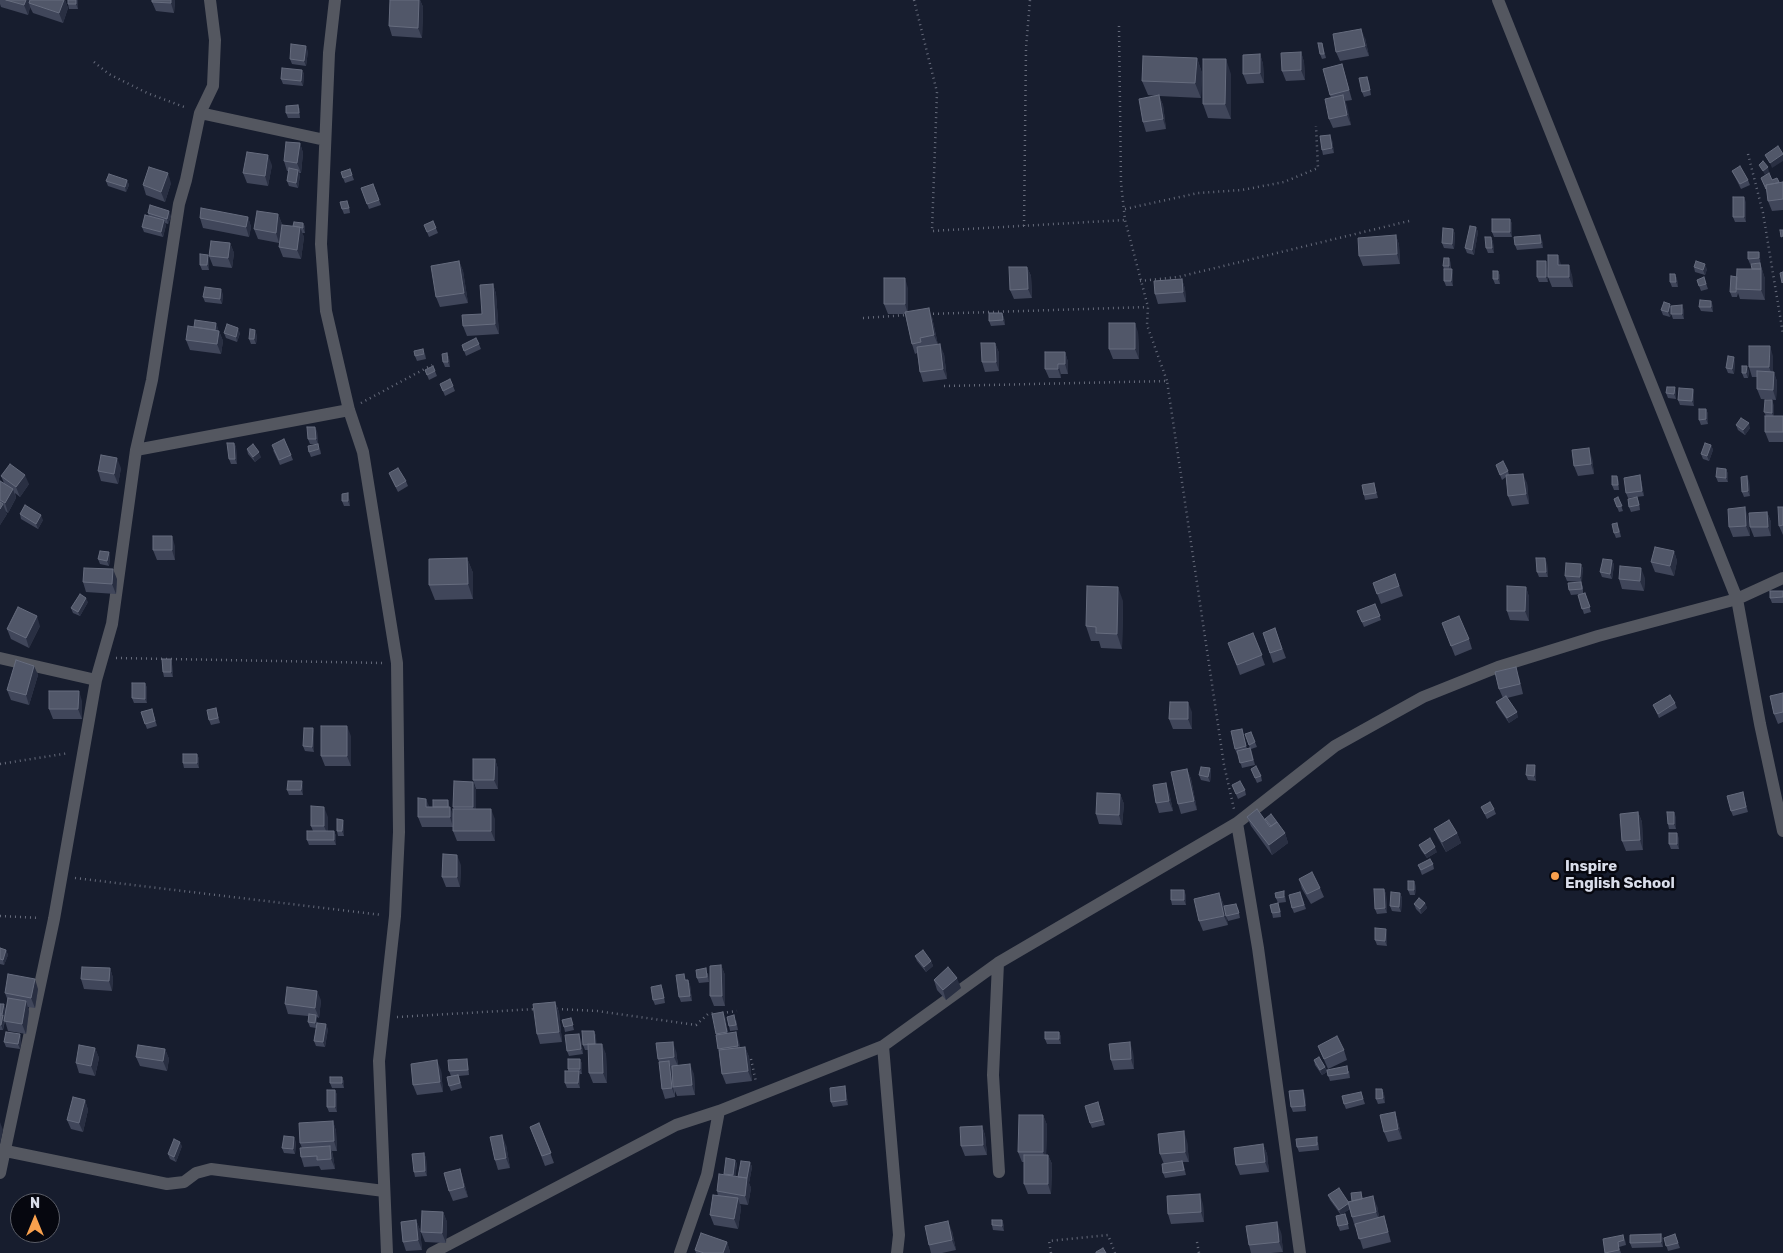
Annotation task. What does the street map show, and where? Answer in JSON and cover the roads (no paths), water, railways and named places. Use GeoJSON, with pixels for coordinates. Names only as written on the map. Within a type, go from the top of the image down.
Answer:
{"type":"FeatureCollection","features":[{"type":"Feature","properties":{"kind":"street"},"geometry":{"type":"LineString","coordinates":[[0,1173],[54,919],[96,680],[112,624],[136,450],[152,380],[178,204],[190,163],[200,113],[213,86],[216,40],[210,0]]}},
{"type":"Feature","properties":{"kind":"street"},"geometry":{"type":"LineString","coordinates":[[335,0],[325,140],[321,244],[326,310],[349,410],[363,452],[397,663],[399,832],[395,916],[386,1018],[379,1061],[386,1253]]}},
{"type":"Feature","properties":{"kind":"street"},"geometry":{"type":"LineString","coordinates":[[1498,0],[1737,599],[1760,724],[1783,831]]}},
{"type":"Feature","properties":{"kind":"street"},"geometry":{"type":"LineString","coordinates":[[200,113],[325,140]]}},
{"type":"Feature","properties":{"kind":"street"},"geometry":{"type":"LineString","coordinates":[[136,450],[349,410]]}},
{"type":"Feature","properties":{"kind":"street"},"geometry":{"type":"LineString","coordinates":[[432,1253],[676,1125],[719,1111],[883,1046],[998,963],[1237,823],[1334,746],[1423,697],[1498,666],[1598,636],[1737,599],[1783,578]]}},
{"type":"Feature","properties":{"kind":"street"},"geometry":{"type":"LineString","coordinates":[[0,658],[96,680]]}},
{"type":"Feature","properties":{"kind":"street"},"geometry":{"type":"LineString","coordinates":[[1237,823],[1258,948],[1300,1253]]}},
{"type":"Feature","properties":{"kind":"street"},"geometry":{"type":"LineString","coordinates":[[998,963],[994,1075],[999,1172]]}},
{"type":"Feature","properties":{"kind":"street"},"geometry":{"type":"LineString","coordinates":[[883,1046],[899,1235],[898,1253]]}},
{"type":"Feature","properties":{"kind":"street"},"geometry":{"type":"LineString","coordinates":[[680,1253],[707,1175],[719,1111]]}},
{"type":"Feature","properties":{"kind":"street"},"geometry":{"type":"LineString","coordinates":[[6,1151],[167,1184],[184,1182],[196,1173],[211,1169],[384,1191]]}},
{"type":"Feature","properties":{"kind":"place","name":"Inspire English School"},"geometry":{"type":"Point","coordinates":[1555,876]}}]}
